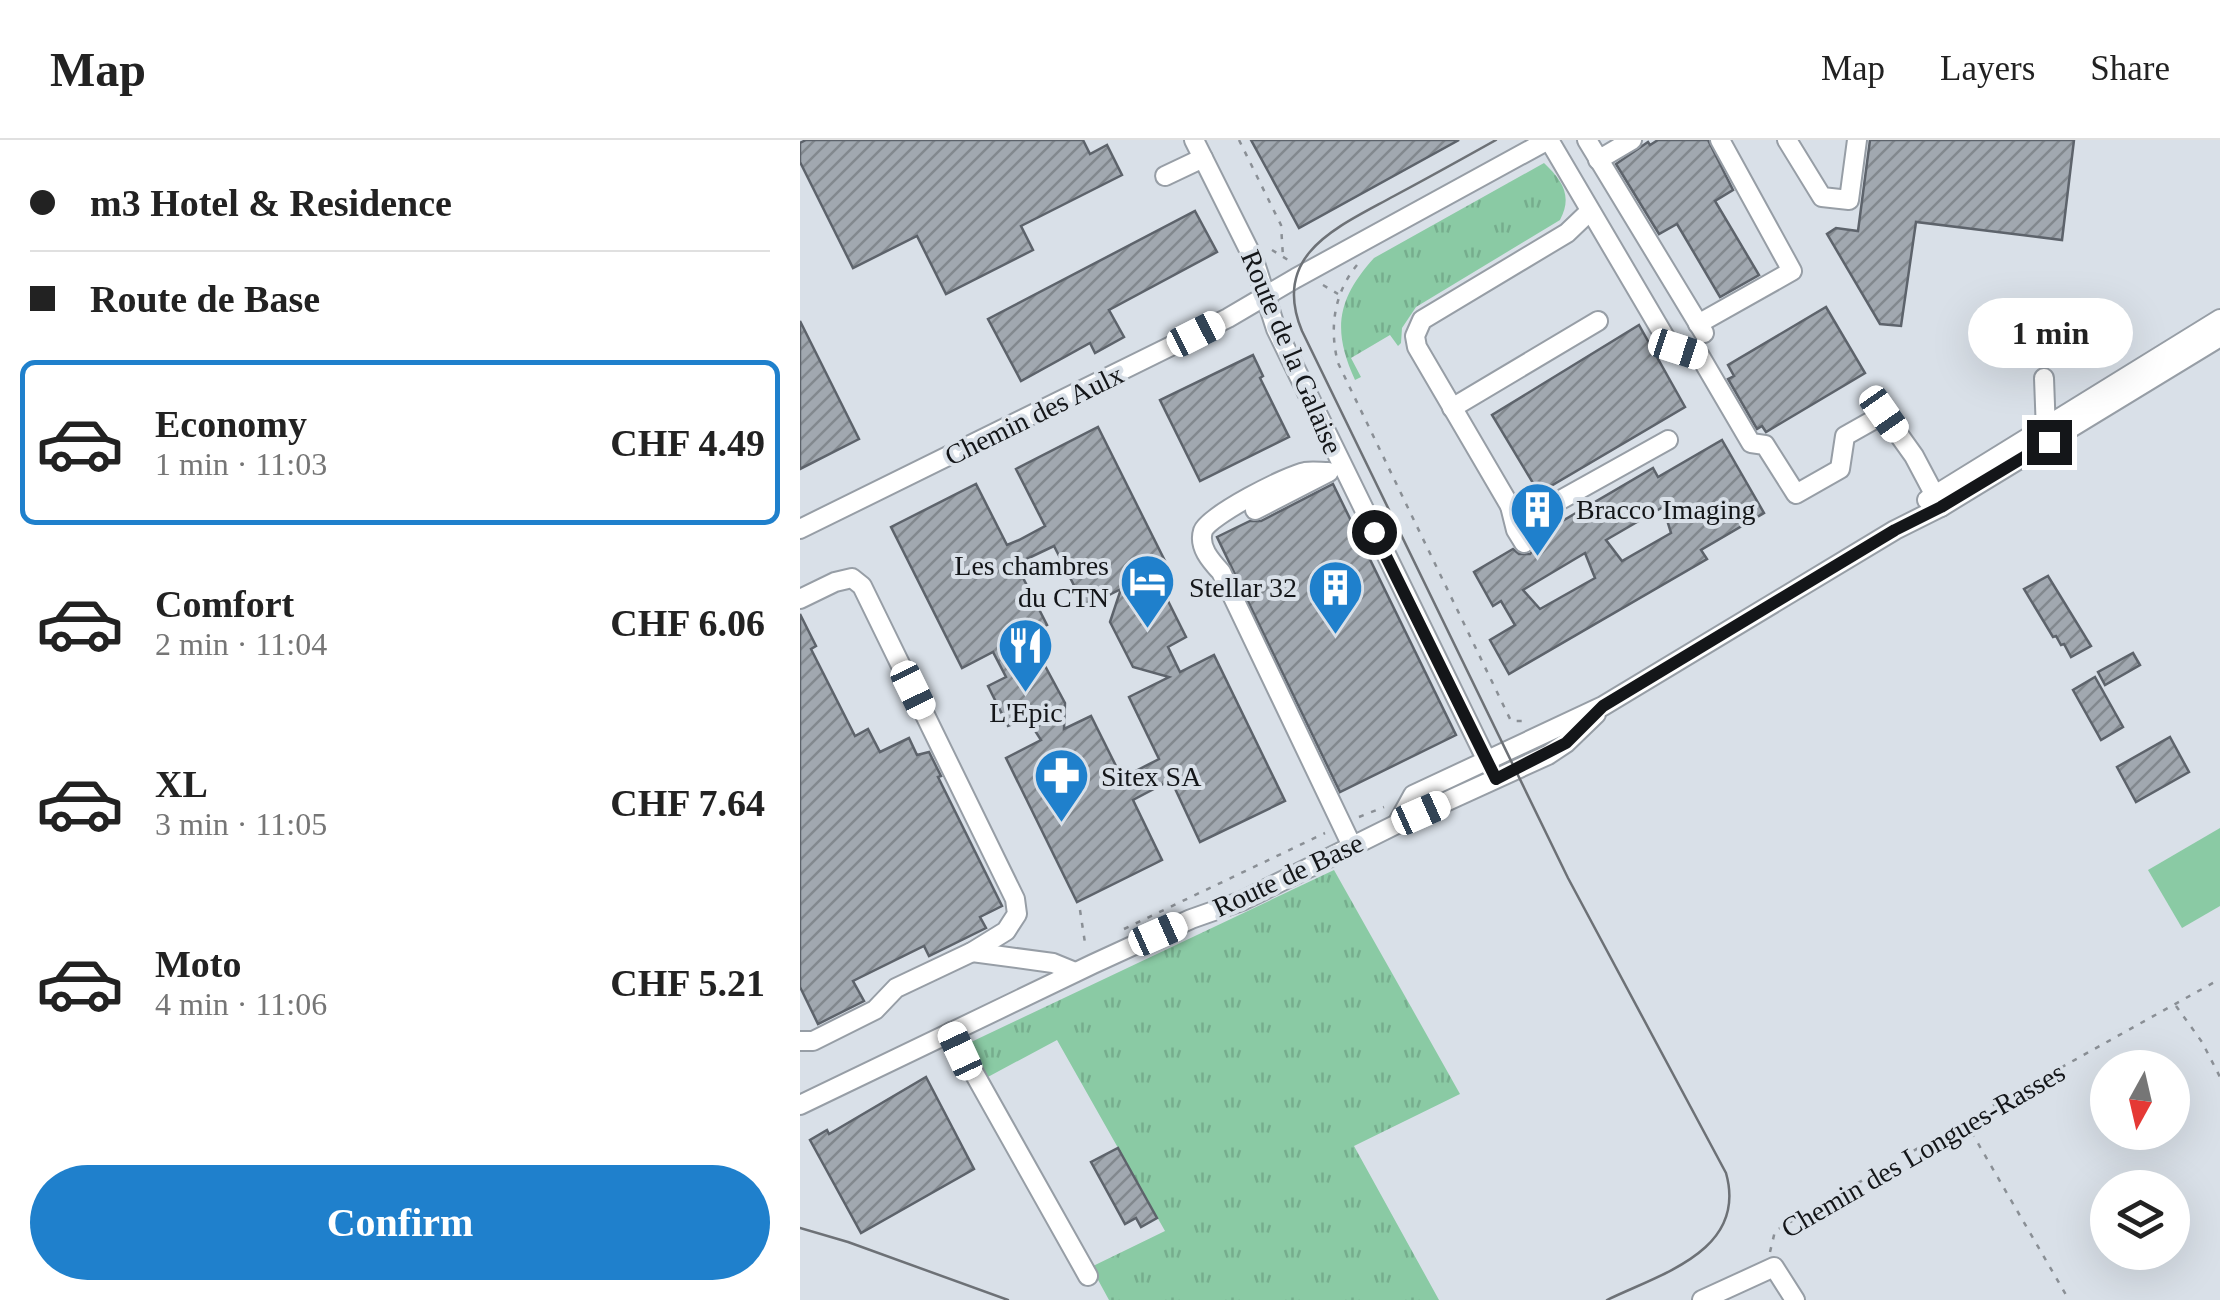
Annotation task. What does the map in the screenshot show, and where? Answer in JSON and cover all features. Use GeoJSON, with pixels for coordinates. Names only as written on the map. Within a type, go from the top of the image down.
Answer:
{"type":"FeatureCollection","features":[{"type":"Feature","properties":{"kind":"street"},"geometry":{"type":"LineString","coordinates":[[1548,140],[1670,344],[1700,356],[1751,443],[1765,445],[1796,494],[1840,469],[1845,436],[1884,414],[1938,500]]}},
{"type":"Feature","properties":{"kind":"street","name":"Chemin des Aulx"},"geometry":{"type":"LineString","coordinates":[[800,529],[1164,350],[1548,140]]}},
{"type":"Feature","properties":{"kind":"street"},"geometry":{"type":"LineString","coordinates":[[1587,140],[1702,329],[1792,271],[1720,140]]}},
{"type":"Feature","properties":{"kind":"street"},"geometry":{"type":"LineString","coordinates":[[1598,160],[1632,140]]}},
{"type":"Feature","properties":{"kind":"street"},"geometry":{"type":"LineString","coordinates":[[1787,140],[1822,196],[1849,200],[1857,140]]}},
{"type":"Feature","properties":{"kind":"street"},"geometry":{"type":"LineString","coordinates":[[1165,176],[1198,145]]}},
{"type":"Feature","properties":{"kind":"street","name":"Route de la Galaise"},"geometry":{"type":"LineString","coordinates":[[1198,145],[1254,260],[1276,330],[1335,469],[1496,779]]}},
{"type":"Feature","properties":{"kind":"street"},"geometry":{"type":"LineString","coordinates":[[1524,542],[1516,530],[1510,506],[1417,348],[1415,336],[1422,320],[1567,234],[1590,211]]}},
{"type":"Feature","properties":{"kind":"street","name":"Route de Base"},"geometry":{"type":"LineString","coordinates":[[2047,434],[2220,319]]}},
{"type":"Feature","properties":{"kind":"street"},"geometry":{"type":"LineString","coordinates":[[1452,408],[1598,321]]}},
{"type":"Feature","properties":{"kind":"street","name":"Route de Base"},"geometry":{"type":"LineString","coordinates":[[1396,824],[1413,795],[1603,706],[2047,434],[2220,337]]}},
{"type":"Feature","properties":{"kind":"street"},"geometry":{"type":"LineString","coordinates":[[2044,378],[2047,434]]}},
{"type":"Feature","properties":{"kind":"street"},"geometry":{"type":"LineString","coordinates":[[1510,506],[1534,514],[1668,440]]}},
{"type":"Feature","properties":{"kind":"street"},"geometry":{"type":"LineString","coordinates":[[1255,510],[1335,469]]}},
{"type":"Feature","properties":{"kind":"street"},"geometry":{"type":"LineString","coordinates":[[1335,469],[1302,472],[1268,489],[1213,518],[1204,526],[1202,536],[1210,560],[1221,572],[1352,846]]}},
{"type":"Feature","properties":{"kind":"street"},"geometry":{"type":"LineString","coordinates":[[800,599],[852,578],[862,586],[1015,899],[1016,914],[1006,931],[972,952],[896,988],[874,1010],[813,1041],[800,1041]]}},
{"type":"Feature","properties":{"kind":"street","name":"Route de Base"},"geometry":{"type":"LineString","coordinates":[[800,1105],[1076,972],[1242,901],[1496,779],[1566,743],[1603,706]]}},
{"type":"Feature","properties":{"kind":"street"},"geometry":{"type":"LineString","coordinates":[[972,952],[1045,962],[1076,972]]}},
{"type":"Feature","properties":{"kind":"street"},"geometry":{"type":"LineString","coordinates":[[951,1032],[1088,1276]]}},
{"type":"Feature","properties":{"kind":"street"},"geometry":{"type":"LineString","coordinates":[[1774,1267],[1795,1300]]}},
{"type":"Feature","properties":{"kind":"street","name":"Chemin des Longues-Rasses"},"geometry":{"type":"LineString","coordinates":[[1702,1300],[1774,1267]]}},
{"type":"Feature","properties":{"kind":"path"},"geometry":{"type":"LineString","coordinates":[[1239,140],[1281,224],[1283,257],[1272,250]]}},
{"type":"Feature","properties":{"kind":"path"},"geometry":{"type":"LineString","coordinates":[[1362,258],[1345,282],[1335,309],[1333,341],[1338,363],[1511,721],[1529,721]]}},
{"type":"Feature","properties":{"kind":"path"},"geometry":{"type":"LineString","coordinates":[[1080,910],[1085,943]]}},
{"type":"Feature","properties":{"kind":"path","name":"Chemin des Longues-Rasses"},"geometry":{"type":"LineString","coordinates":[[1774,1267],[1769,1248],[1775,1231],[2220,979]]}},
{"type":"Feature","properties":{"kind":"path"},"geometry":{"type":"LineString","coordinates":[[2175,1005],[2202,1042],[2220,1077]]}},
{"type":"Feature","properties":{"kind":"path"},"geometry":{"type":"LineString","coordinates":[[1965,1120],[2069,1300]]}},
{"type":"Feature","properties":{"kind":"green space"},"geometry":{"type":"Polygon","coordinates":[[[1544,163],[1564,189],[1566,203],[1560,220],[1416,307],[1402,328],[1398,346],[1390,335],[1351,358],[1361,377],[1355,380],[1343,346],[1342,316],[1352,287],[1374,258],[1544,163]]]}},
{"type":"Feature","properties":{"kind":"green space"},"geometry":{"type":"Polygon","coordinates":[[[2220,828],[2220,906],[2182,928],[2148,870],[2220,828]]]}},
{"type":"Feature","properties":{"kind":"green space"},"geometry":{"type":"Polygon","coordinates":[[[1334,870],[1460,1094],[1354,1146],[1439,1300],[1109,1300],[1091,1267],[1165,1231],[1057,1040],[986,1078],[969,1043],[1334,870]]]}},
{"type":"Feature","properties":{"kind":"building"},"geometry":{"type":"Polygon","coordinates":[[[1083,140],[1090,154],[1107,145],[1122,175],[1021,226],[1033,250],[946,294],[917,236],[853,268],[800,162],[800,143],[1083,140]]]}},
{"type":"Feature","properties":{"kind":"building"},"geometry":{"type":"Polygon","coordinates":[[[1251,140],[1459,140],[1299,228],[1251,140]]]}},
{"type":"Feature","properties":{"kind":"building"},"geometry":{"type":"Polygon","coordinates":[[[1658,140],[1708,140],[1733,190],[1715,201],[1759,275],[1720,297],[1677,224],[1659,234],[1616,164],[1648,142],[1650,145],[1658,140]]]}},
{"type":"Feature","properties":{"kind":"building"},"geometry":{"type":"Polygon","coordinates":[[[1870,140],[2074,140],[2062,240],[1916,222],[1901,326],[1880,324],[1827,234],[1836,228],[1858,231],[1870,140]]]}},
{"type":"Feature","properties":{"kind":"building"},"geometry":{"type":"Polygon","coordinates":[[[1195,211],[1217,252],[1109,310],[1124,337],[1095,353],[1090,343],[1021,381],[988,319],[1195,211]]]}},
{"type":"Feature","properties":{"kind":"building"},"geometry":{"type":"Polygon","coordinates":[[[1826,307],[1865,373],[1766,432],[1762,426],[1757,429],[1728,379],[1734,376],[1728,365],[1826,307]]]}},
{"type":"Feature","properties":{"kind":"building"},"geometry":{"type":"Polygon","coordinates":[[[800,321],[859,439],[800,469],[800,321]]]}},
{"type":"Feature","properties":{"kind":"building"},"geometry":{"type":"Polygon","coordinates":[[[1639,325],[1685,407],[1539,493],[1492,415],[1639,325]]]}},
{"type":"Feature","properties":{"kind":"building"},"geometry":{"type":"Polygon","coordinates":[[[1253,355],[1289,437],[1200,481],[1160,400],[1253,355]]]}},
{"type":"Feature","properties":{"kind":"building"},"geometry":{"type":"Polygon","coordinates":[[[1098,427],[1167,565],[1136,581],[1148,606],[1166,597],[1186,637],[1168,647],[1180,672],[1214,655],[1285,801],[1200,842],[1171,780],[1133,800],[1162,860],[1077,902],[1006,758],[1041,740],[1027,718],[1008,726],[988,686],[1006,677],[993,652],[962,668],[891,527],[976,484],[1007,545],[1019,540],[1045,526],[1016,469],[1098,427]],[[1054,546],[1016,564],[1047,625],[1002,648],[1038,653],[1065,703],[1064,729],[1091,716],[1122,778],[1159,759],[1129,697],[1169,677],[1133,667],[1110,622],[1121,589],[1085,607],[1054,546]]]}},
{"type":"Feature","properties":{"kind":"building","name":"Bracco Imaging"},"geometry":{"type":"Polygon","coordinates":[[[1722,440],[1764,513],[1701,550],[1707,559],[1509,674],[1490,640],[1515,625],[1501,601],[1493,606],[1474,572],[1513,549],[1519,554],[1530,554],[1535,548],[1535,537],[1653,468],[1658,477],[1722,440]],[[1663,507],[1606,540],[1622,561],[1671,533],[1663,507]],[[1585,553],[1523,590],[1540,609],[1595,578],[1585,553]]]}},
{"type":"Feature","properties":{"kind":"building","name":"Stellar 32"},"geometry":{"type":"Polygon","coordinates":[[[1333,484],[1456,735],[1340,792],[1217,537],[1250,521],[1261,521],[1333,484]]]}},
{"type":"Feature","properties":{"kind":"building"},"geometry":{"type":"Polygon","coordinates":[[[2048,576],[2091,646],[2071,657],[2064,644],[2053,637],[2024,589],[2048,576]]]}},
{"type":"Feature","properties":{"kind":"building"},"geometry":{"type":"Polygon","coordinates":[[[800,614],[816,646],[811,649],[855,736],[868,729],[880,752],[909,738],[917,755],[929,752],[1002,906],[980,917],[986,928],[929,956],[924,946],[853,981],[864,1001],[818,1024],[800,987],[800,614]]]}},
{"type":"Feature","properties":{"kind":"building"},"geometry":{"type":"Polygon","coordinates":[[[2133,653],[2140,665],[2105,685],[2098,672],[2133,653]]]}},
{"type":"Feature","properties":{"kind":"building"},"geometry":{"type":"Polygon","coordinates":[[[2095,677],[2123,727],[2101,740],[2073,690],[2095,677]]]}},
{"type":"Feature","properties":{"kind":"building"},"geometry":{"type":"Polygon","coordinates":[[[2170,737],[2189,772],[2136,802],[2117,767],[2170,737]]]}},
{"type":"Feature","properties":{"kind":"building"},"geometry":{"type":"Polygon","coordinates":[[[926,1077],[974,1169],[861,1233],[810,1140],[827,1130],[829,1134],[926,1077]]]}},
{"type":"Feature","properties":{"kind":"building"},"geometry":{"type":"Polygon","coordinates":[[[1118,1148],[1157,1218],[1141,1227],[1136,1218],[1125,1224],[1091,1162],[1118,1148]]]}},
{"type":"Feature","properties":{"kind":"tram line"},"geometry":{"type":"LineString","coordinates":[[1496,140],[1332,232],[1302,263],[1295,282],[1294,304],[1302,331],[1568,878],[1726,1173],[1729,1200],[1724,1222],[1712,1241],[1674,1269],[1607,1300]]}},
{"type":"Feature","properties":{"kind":"tram line"},"geometry":{"type":"LineString","coordinates":[[800,1228],[1008,1300]]}},
{"type":"Feature","properties":{"kind":"place","name":"Bracco Imaging"},"geometry":{"type":"Point","coordinates":[1537,558]}},
{"type":"Feature","properties":{"kind":"place","name":"Les chambres du CTN"},"geometry":{"type":"Point","coordinates":[1148,630]}},
{"type":"Feature","properties":{"kind":"place","name":"Stellar 32"},"geometry":{"type":"Point","coordinates":[1336,636]}},
{"type":"Feature","properties":{"kind":"place","name":"L'Epic"},"geometry":{"type":"Point","coordinates":[1026,695]}},
{"type":"Feature","properties":{"kind":"place","name":"Sitex SA"},"geometry":{"type":"Point","coordinates":[1062,825]}},
{"type":"Feature","properties":{"kind":"route"},"geometry":{"type":"LineString","coordinates":[[1374,532],[1496,779],[1566,743],[1603,706],[2049,442]]}}]}
